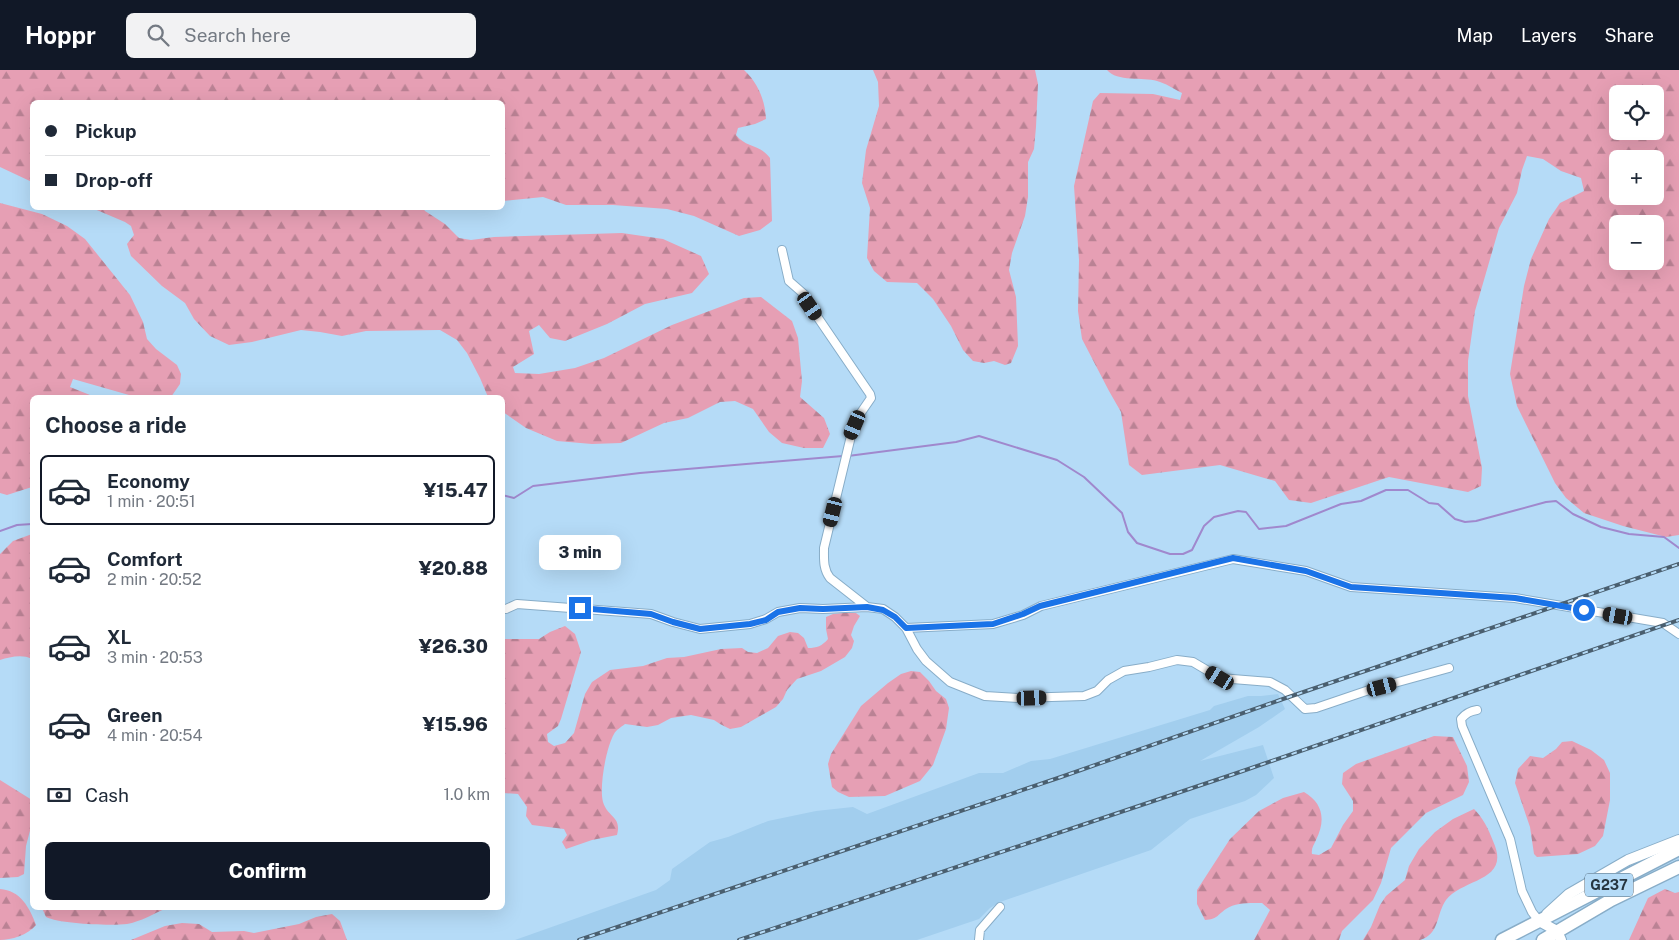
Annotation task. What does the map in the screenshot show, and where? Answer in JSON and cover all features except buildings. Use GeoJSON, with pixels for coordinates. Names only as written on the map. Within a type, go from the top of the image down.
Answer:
{"type":"FeatureCollection","features":[{"type":"Feature","properties":{"kind":"highway","name":"G237"},"geometry":{"type":"LineString","coordinates":[[1502,940],[1679,849]]}},
{"type":"Feature","properties":{"kind":"highway","name":"G237"},"geometry":{"type":"LineString","coordinates":[[1550,938],[1611,900],[1679,867]]}},
{"type":"Feature","properties":{"kind":"main road"},"geometry":{"type":"LineString","coordinates":[[1550,938],[1539,921],[1569,894],[1628,860],[1679,840]]}},
{"type":"Feature","properties":{"kind":"street"},"geometry":{"type":"LineString","coordinates":[[782,250],[789,281],[805,295],[810,306],[871,398],[860,414],[851,436],[824,548],[825,568],[830,578],[867,607]]}},
{"type":"Feature","properties":{"kind":"street"},"geometry":{"type":"LineString","coordinates":[[906,628],[993,624],[1040,606],[1233,558],[1306,571],[1351,587],[1515,598],[1663,623],[1679,634]]}},
{"type":"Feature","properties":{"kind":"street"},"geometry":{"type":"LineString","coordinates":[[505,608],[517,604],[651,614],[700,629],[750,624],[766,620],[778,612],[800,608],[867,607],[883,610],[895,617],[906,628],[926,661],[950,682],[984,696],[1000,698],[1084,696],[1097,691],[1108,680],[1124,671],[1177,660],[1193,662],[1220,678],[1270,682],[1285,690],[1305,709],[1316,708],[1369,690],[1449,668]]}},
{"type":"Feature","properties":{"kind":"street"},"geometry":{"type":"LineString","coordinates":[[1477,710],[1464,716],[1462,726],[1510,839],[1522,891],[1532,912],[1539,921]]}},
{"type":"Feature","properties":{"kind":"street"},"geometry":{"type":"LineString","coordinates":[[979,940],[980,930],[1000,907]]}},
{"type":"Feature","properties":{"kind":"shaded area"},"geometry":{"type":"Polygon","coordinates":[[[1278,694],[1285,709],[1259,727],[1200,761],[1263,745],[1274,778],[1256,795],[1245,801],[1190,819],[1151,850],[1000,902],[990,908],[979,919],[917,940],[515,940],[656,890],[670,880],[672,869],[710,842],[768,821],[816,811],[853,807],[867,814],[979,773],[1003,773],[1031,761],[1050,759],[1210,710],[1214,706],[1248,696],[1278,694]]]}},
{"type":"Feature","properties":{"kind":"green space"},"geometry":{"type":"Polygon","coordinates":[[[0,70],[744,70],[760,92],[766,119],[738,128],[736,135],[744,142],[762,150],[770,158],[772,221],[760,230],[739,236],[694,216],[667,209],[613,205],[566,205],[543,197],[505,201],[505,100],[30,100],[30,181],[0,167],[0,70]]]}},
{"type":"Feature","properties":{"kind":"green space"},"geometry":{"type":"Polygon","coordinates":[[[873,70],[1035,70],[1038,84],[1036,127],[1034,149],[1028,162],[1028,197],[1025,216],[1012,253],[1009,270],[1016,297],[1018,346],[1011,363],[1005,365],[994,361],[984,363],[973,361],[963,350],[951,326],[933,299],[917,283],[887,282],[874,271],[867,258],[870,208],[862,183],[866,150],[879,106],[878,82],[873,70]]]}},
{"type":"Feature","properties":{"kind":"green space"},"geometry":{"type":"Polygon","coordinates":[[[1107,70],[1679,70],[1679,535],[1666,537],[1623,526],[1584,513],[1566,498],[1555,483],[1517,406],[1510,374],[1524,286],[1531,259],[1549,219],[1560,203],[1584,191],[1581,178],[1561,171],[1543,159],[1527,156],[1517,193],[1499,228],[1475,311],[1468,361],[1468,396],[1482,468],[1481,486],[1468,492],[1389,477],[1311,503],[1289,500],[1275,481],[1220,465],[1142,475],[1129,465],[1121,412],[1082,339],[1078,311],[1079,260],[1074,186],[1093,101],[1100,93],[1153,94],[1180,100],[1182,93],[1157,81],[1117,76],[1107,70]]]}},
{"type":"Feature","properties":{"kind":"green space"},"geometry":{"type":"Polygon","coordinates":[[[0,203],[42,214],[67,226],[85,239],[130,295],[143,322],[147,339],[156,349],[177,365],[181,374],[180,384],[172,395],[129,395],[73,379],[70,387],[90,395],[30,395],[30,488],[7,495],[0,493],[0,203]]]}},
{"type":"Feature","properties":{"kind":"green space"},"geometry":{"type":"Polygon","coordinates":[[[97,210],[424,210],[445,224],[459,238],[471,240],[494,237],[622,233],[663,239],[701,256],[709,274],[692,293],[645,304],[607,324],[565,341],[550,338],[539,325],[529,331],[534,354],[513,367],[515,373],[539,374],[575,368],[604,358],[672,325],[744,298],[761,297],[792,321],[798,338],[802,381],[800,397],[824,418],[830,434],[823,448],[804,448],[782,443],[769,432],[753,409],[735,401],[720,402],[688,418],[664,423],[621,443],[592,444],[557,441],[526,428],[505,413],[505,395],[487,395],[467,353],[457,340],[440,330],[366,331],[342,336],[301,330],[252,342],[229,345],[210,336],[194,319],[185,303],[162,286],[131,256],[127,244],[134,235],[131,226],[97,210]]]}},
{"type":"Feature","properties":{"kind":"green space"},"geometry":{"type":"Polygon","coordinates":[[[30,535],[30,658],[20,656],[0,660],[0,554],[13,541],[30,535]]]}},
{"type":"Feature","properties":{"kind":"green space"},"geometry":{"type":"Polygon","coordinates":[[[856,613],[860,616],[851,635],[854,641],[852,648],[845,657],[821,671],[797,679],[776,707],[741,727],[730,729],[714,720],[691,715],[671,718],[658,725],[647,727],[625,724],[617,730],[608,748],[602,795],[605,807],[618,824],[617,835],[592,840],[566,849],[562,842],[567,835],[564,829],[532,825],[526,816],[527,807],[518,794],[505,793],[505,639],[539,639],[565,626],[575,634],[581,652],[561,719],[558,726],[547,734],[548,742],[554,746],[565,743],[574,733],[585,694],[592,682],[610,670],[643,666],[667,658],[684,657],[721,649],[742,648],[748,652],[757,653],[768,648],[778,636],[790,632],[798,633],[804,638],[808,648],[817,647],[828,639],[826,617],[833,614],[856,613]]]}},
{"type":"Feature","properties":{"kind":"green space"},"geometry":{"type":"Polygon","coordinates":[[[911,671],[920,672],[936,691],[946,699],[949,708],[946,729],[933,765],[920,781],[885,796],[849,797],[838,792],[832,787],[828,764],[831,754],[861,706],[888,683],[901,674],[911,671]]]}},
{"type":"Feature","properties":{"kind":"green space"},"geometry":{"type":"Polygon","coordinates":[[[1434,736],[1453,737],[1467,766],[1469,782],[1463,795],[1426,813],[1391,848],[1381,883],[1373,900],[1342,931],[1339,940],[1254,940],[1270,910],[1262,903],[1234,905],[1215,918],[1205,920],[1197,904],[1197,890],[1230,839],[1259,811],[1283,798],[1304,792],[1310,796],[1319,807],[1322,819],[1319,833],[1312,848],[1312,854],[1319,855],[1331,848],[1353,811],[1353,801],[1342,784],[1343,773],[1356,764],[1434,736]]]}},
{"type":"Feature","properties":{"kind":"green space"},"geometry":{"type":"Polygon","coordinates":[[[1572,741],[1591,750],[1604,760],[1610,773],[1610,800],[1603,836],[1595,846],[1578,854],[1537,857],[1534,854],[1530,827],[1515,783],[1518,769],[1530,756],[1543,758],[1562,742],[1572,741]]]}},
{"type":"Feature","properties":{"kind":"green space"},"geometry":{"type":"Polygon","coordinates":[[[0,780],[30,799],[30,831],[26,846],[24,874],[18,877],[0,878],[0,780]]]}},
{"type":"Feature","properties":{"kind":"green space"},"geometry":{"type":"Polygon","coordinates":[[[1474,809],[1487,828],[1497,854],[1496,864],[1491,872],[1483,878],[1463,887],[1446,900],[1434,928],[1426,937],[1420,940],[1363,940],[1386,896],[1405,880],[1409,866],[1419,849],[1435,832],[1453,819],[1474,809]]]}},
{"type":"Feature","properties":{"kind":"green space"},"geometry":{"type":"Polygon","coordinates":[[[0,889],[19,896],[27,906],[36,925],[29,932],[14,938],[0,940],[0,889]]]}},
{"type":"Feature","properties":{"kind":"green space"},"geometry":{"type":"Polygon","coordinates":[[[1665,889],[1675,893],[1679,892],[1679,940],[1629,940],[1648,898],[1665,889]]]}},
{"type":"Feature","properties":{"kind":"green space"},"geometry":{"type":"Polygon","coordinates":[[[43,910],[162,910],[127,924],[74,923],[46,917],[43,910]]]}},
{"type":"Feature","properties":{"kind":"green space"},"geometry":{"type":"Polygon","coordinates":[[[332,914],[340,921],[347,940],[131,940],[165,926],[182,923],[199,924],[212,932],[244,931],[254,933],[299,924],[316,917],[332,914]]]}},
{"type":"Feature","properties":{"kind":"waterway"},"geometry":{"type":"LineString","coordinates":[[848,456],[956,442],[979,436],[1057,460],[1084,477],[1122,513],[1128,532],[1137,543],[1170,554],[1183,554],[1192,550],[1204,526],[1214,517],[1238,511],[1246,512],[1259,529],[1286,526],[1341,504],[1361,501],[1386,490],[1408,490],[1429,503],[1438,504],[1455,519],[1465,522],[1556,501],[1573,514],[1601,527],[1629,534],[1664,537],[1679,548]]}},
{"type":"Feature","properties":{"kind":"waterway"},"geometry":{"type":"LineString","coordinates":[[505,496],[514,498],[533,486],[640,473],[843,456]]}},
{"type":"Feature","properties":{"kind":"waterway"},"geometry":{"type":"LineString","coordinates":[[0,531],[17,525],[30,524]]}},
{"type":"Feature","properties":{"kind":"railway"},"geometry":{"type":"LineString","coordinates":[[579,940],[1061,777],[1679,564]]}},
{"type":"Feature","properties":{"kind":"railway"},"geometry":{"type":"LineString","coordinates":[[739,940],[1234,774],[1679,620]]}},
{"type":"Feature","properties":{"kind":"route"},"geometry":{"type":"LineString","coordinates":[[580,608],[651,614],[700,629],[758,623],[778,612],[800,608],[867,607],[883,610],[895,617],[906,628],[993,624],[1008,620],[1040,606],[1233,558],[1306,571],[1351,587],[1515,598],[1584,610]]}}]}
